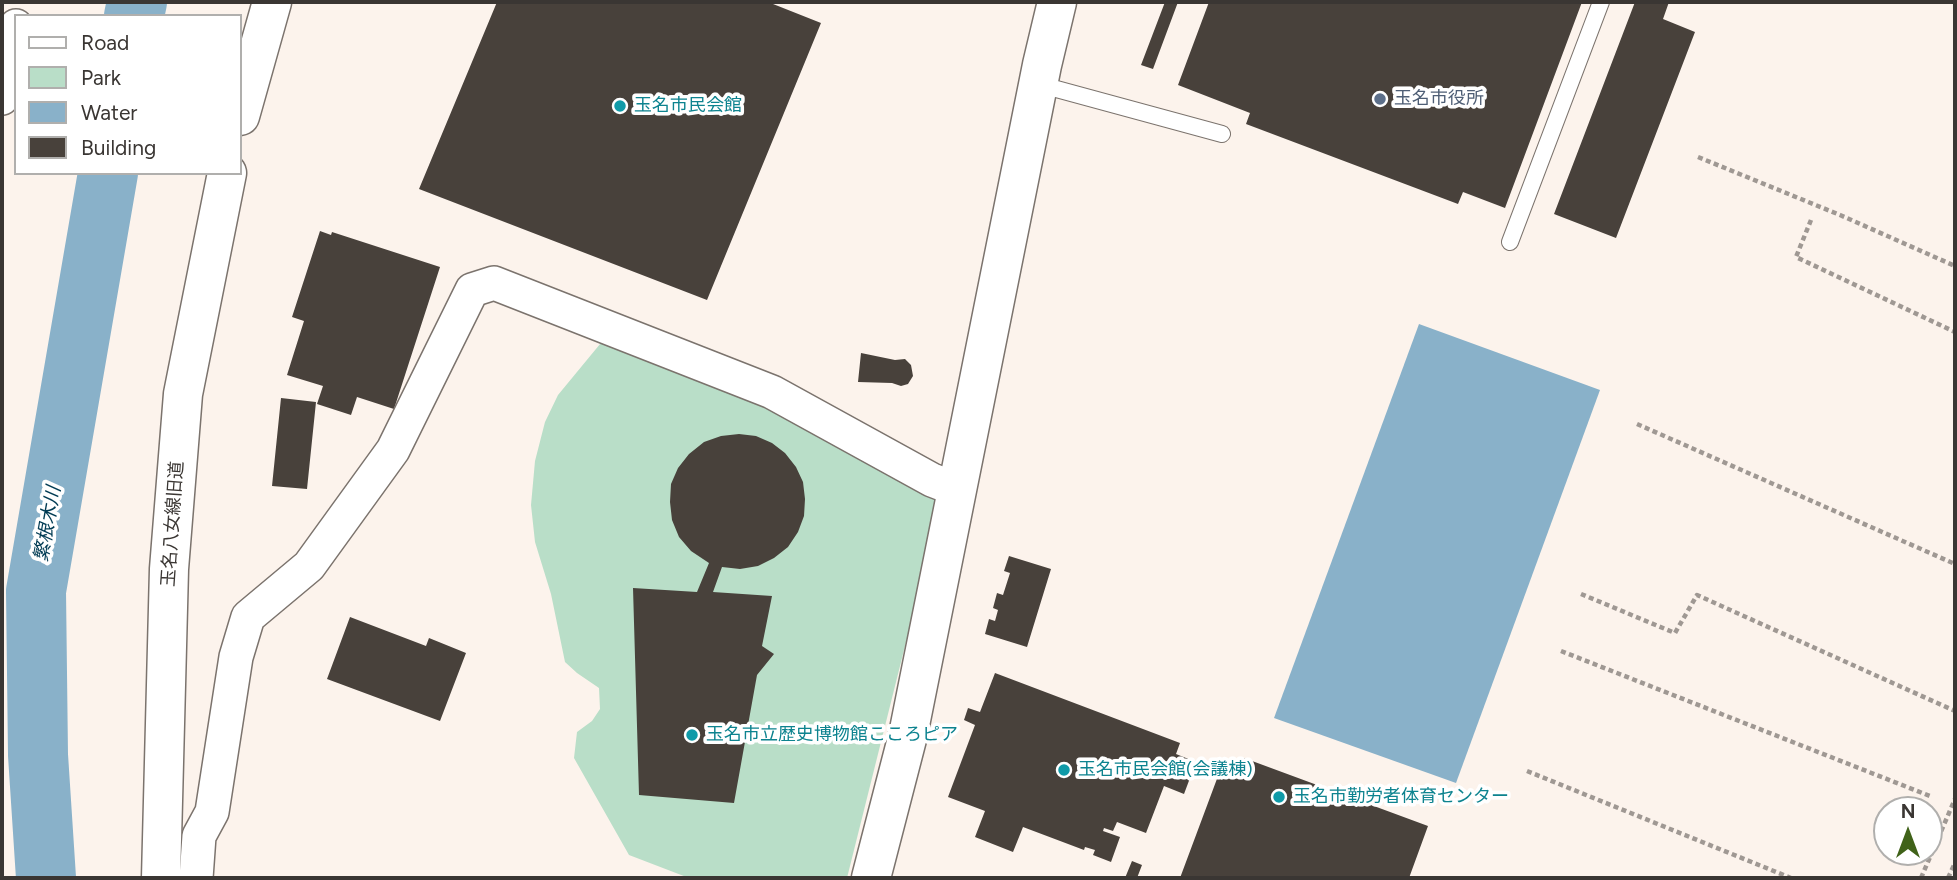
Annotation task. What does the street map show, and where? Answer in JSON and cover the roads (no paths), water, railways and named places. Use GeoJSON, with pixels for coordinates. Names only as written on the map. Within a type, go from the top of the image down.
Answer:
{"type":"FeatureCollection","features":[{"type":"Feature","properties":{"kind":"street"},"geometry":{"type":"LineString","coordinates":[[242,109],[272,2]]}},
{"type":"Feature","properties":{"kind":"street"},"geometry":{"type":"LineString","coordinates":[[871,878],[908,735],[1038,84],[1057,2]]}},
{"type":"Feature","properties":{"kind":"street"},"geometry":{"type":"LineString","coordinates":[[2,98],[14,36]]}},
{"type":"Feature","properties":{"kind":"street","name":"玉名八女線旧道"},"geometry":{"type":"LineString","coordinates":[[161,878],[169,569],[183,394],[227,175]]}},
{"type":"Feature","properties":{"kind":"street"},"geometry":{"type":"LineString","coordinates":[[196,878],[199,836],[212,812],[236,657],[248,617],[309,566],[393,450],[472,290],[494,283],[772,392],[932,480],[958,490]]}},
{"type":"Feature","properties":{"kind":"lane"},"geometry":{"type":"LineString","coordinates":[[1510,242],[1601,2]]}},
{"type":"Feature","properties":{"kind":"lane"},"geometry":{"type":"LineString","coordinates":[[1038,84],[1222,134]]}},
{"type":"Feature","properties":{"kind":"water"},"geometry":{"type":"Polygon","coordinates":[[[1419,324],[1600,390],[1456,783],[1274,718],[1419,324]]]}},
{"type":"Feature","properties":{"kind":"waterway","name":"繁根木川"},"geometry":{"type":"LineString","coordinates":[[134,14],[137,2]]}},
{"type":"Feature","properties":{"kind":"waterway","name":"繁根木川"},"geometry":{"type":"LineString","coordinates":[[46,878],[38,755],[36,591],[108,175]]}},
{"type":"Feature","properties":{"kind":"place","name":"玉名市役所"},"geometry":{"type":"Point","coordinates":[1380,99]}},
{"type":"Feature","properties":{"kind":"place","name":"玉名市民会館"},"geometry":{"type":"Point","coordinates":[620,106]}},
{"type":"Feature","properties":{"kind":"place","name":"玉名市立歴史博物館こころピア"},"geometry":{"type":"Point","coordinates":[692,735]}},
{"type":"Feature","properties":{"kind":"place","name":"玉名市民会館(会議棟)"},"geometry":{"type":"Point","coordinates":[1064,770]}},
{"type":"Feature","properties":{"kind":"place","name":"玉名市勤労者体育センター"},"geometry":{"type":"Point","coordinates":[1279,797]}}]}
